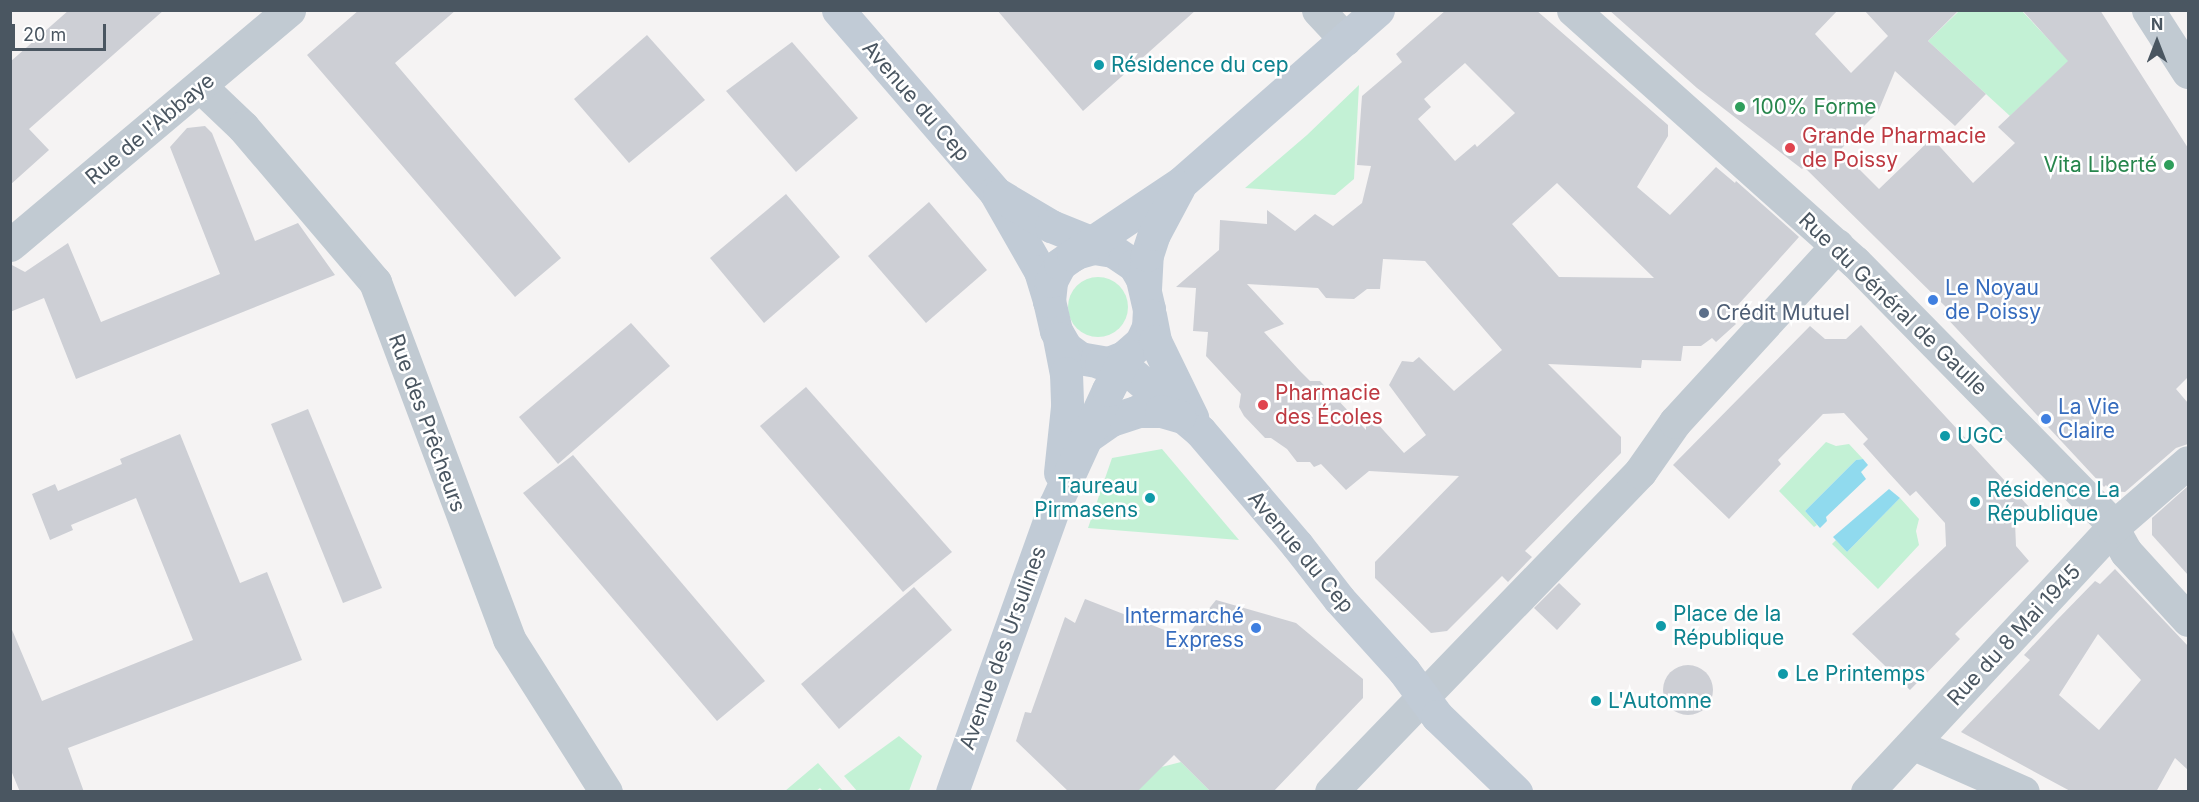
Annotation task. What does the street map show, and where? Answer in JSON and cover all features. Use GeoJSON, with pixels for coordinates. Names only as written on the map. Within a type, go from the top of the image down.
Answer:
{"type":"FeatureCollection","features":[{"type":"Feature","properties":{"kind":"street","name":"Rue de l'Abbaye"},"geometry":{"type":"LineString","coordinates":[[10,245],[201,87],[289,10]]}},
{"type":"Feature","properties":{"kind":"street","name":"Avenue du Cep"},"geometry":{"type":"LineString","coordinates":[[838,10],[995,192],[1040,271],[1049,301]]}},
{"type":"Feature","properties":{"kind":"street"},"geometry":{"type":"LineString","coordinates":[[1318,10],[1345,39]]}},
{"type":"Feature","properties":{"kind":"street"},"geometry":{"type":"LineString","coordinates":[[1182,182],[1154,234],[1147,255],[1145,336],[1116,362],[1080,358],[1066,348],[1059,338],[1049,301],[1054,274],[1092,249],[1182,182],[1378,10]]}},
{"type":"Feature","properties":{"kind":"street","name":"Rue du Général de Gaulle"},"geometry":{"type":"LineString","coordinates":[[1573,10],[1837,245],[2113,527],[2126,552],[2188,620]]}},
{"type":"Feature","properties":{"kind":"street"},"geometry":{"type":"LineString","coordinates":[[2148,10],[2188,72]]}},
{"type":"Feature","properties":{"kind":"street","name":"Rue des Prêcheurs"},"geometry":{"type":"LineString","coordinates":[[201,87],[243,127],[375,282],[509,639],[606,792]]}},
{"type":"Feature","properties":{"kind":"street","name":"Avenue du Cep"},"geometry":{"type":"LineString","coordinates":[[995,192],[1039,220],[1092,249]]}},
{"type":"Feature","properties":{"kind":"street"},"geometry":{"type":"LineString","coordinates":[[1331,792],[1413,683],[1640,472],[1675,422],[1837,245]]}},
{"type":"Feature","properties":{"kind":"street"},"geometry":{"type":"LineString","coordinates":[[1092,249],[1134,265],[1147,302]]}},
{"type":"Feature","properties":{"kind":"street","name":"Avenue du Cep"},"geometry":{"type":"LineString","coordinates":[[1147,302],[1152,331],[1189,424]]}},
{"type":"Feature","properties":{"kind":"street","name":"Avenue des Ursulines"},"geometry":{"type":"LineString","coordinates":[[1054,505],[1067,407],[1066,373],[1059,338]]}},
{"type":"Feature","properties":{"kind":"street","name":"Avenue du Cep"},"geometry":{"type":"LineString","coordinates":[[1116,362],[1135,375],[1189,424],[1297,545],[1339,599],[1413,683]]}},
{"type":"Feature","properties":{"kind":"street","name":"Avenue des Ursulines"},"geometry":{"type":"LineString","coordinates":[[952,792],[1054,505],[1088,436],[1116,362]]}},
{"type":"Feature","properties":{"kind":"street"},"geometry":{"type":"LineString","coordinates":[[1088,436],[1111,420],[1138,411],[1161,411],[1189,424]]}},
{"type":"Feature","properties":{"kind":"street","name":"Rue du 8 Mai 1945"},"geometry":{"type":"LineString","coordinates":[[1914,744],[2113,527],[2188,462]]}},
{"type":"Feature","properties":{"kind":"street"},"geometry":{"type":"LineString","coordinates":[[1413,683],[1437,716],[1516,792]]}},
{"type":"Feature","properties":{"kind":"street"},"geometry":{"type":"LineString","coordinates":[[1867,792],[1914,744],[2023,792]]}},
{"type":"Feature","properties":{"kind":"green space"},"geometry":{"type":"Polygon","coordinates":[[[1959,11],[2022,11],[2069,61],[2010,116],[1928,41],[1959,11]]]}},
{"type":"Feature","properties":{"kind":"green space"},"geometry":{"type":"Polygon","coordinates":[[[1359,85],[1354,179],[1335,195],[1245,188],[1307,135],[1359,85]]]}},
{"type":"Feature","properties":{"kind":"green space"},"geometry":{"type":"Polygon","coordinates":[[[1098,277],[1119,286],[1128,307],[1119,328],[1098,337],[1077,328],[1068,307],[1077,286],[1098,277]]]}},
{"type":"Feature","properties":{"kind":"green space"},"geometry":{"type":"Polygon","coordinates":[[[1826,442],[1836,446],[1849,444],[1863,459],[1856,460],[1805,511],[1817,525],[1814,527],[1779,491],[1826,442]]]}},
{"type":"Feature","properties":{"kind":"green space"},"geometry":{"type":"Polygon","coordinates":[[[1162,449],[1239,540],[1088,528],[1112,458],[1162,449]]]}},
{"type":"Feature","properties":{"kind":"green space"},"geometry":{"type":"Polygon","coordinates":[[[1900,498],[1919,519],[1916,531],[1919,545],[1878,589],[1832,544],[1836,540],[1847,552],[1900,498]]]}},
{"type":"Feature","properties":{"kind":"green space"},"geometry":{"type":"Polygon","coordinates":[[[899,736],[922,756],[909,791],[857,791],[844,776],[899,736]]]}},
{"type":"Feature","properties":{"kind":"green space"},"geometry":{"type":"Polygon","coordinates":[[[1181,762],[1211,792],[1137,792],[1146,771],[1181,762]]]}},
{"type":"Feature","properties":{"kind":"green space"},"geometry":{"type":"Polygon","coordinates":[[[818,763],[843,791],[823,791],[820,788],[816,791],[785,791],[818,763]]]}},
{"type":"Feature","properties":{"kind":"water"},"geometry":{"type":"Polygon","coordinates":[[[1863,459],[1868,465],[1861,472],[1866,479],[1826,517],[1827,521],[1820,528],[1805,511],[1856,460],[1863,459]]]}},
{"type":"Feature","properties":{"kind":"water"},"geometry":{"type":"Polygon","coordinates":[[[1889,489],[1900,498],[1847,552],[1833,537],[1889,489]]]}},
{"type":"Feature","properties":{"kind":"building"},"geometry":{"type":"Polygon","coordinates":[[[69,10],[164,10],[29,129],[49,150],[10,185],[10,62],[69,10]]]}},
{"type":"Feature","properties":{"kind":"building"},"geometry":{"type":"Polygon","coordinates":[[[359,10],[456,10],[395,63],[561,258],[515,297],[307,55],[359,10]]]}},
{"type":"Feature","properties":{"kind":"building","name":"Résidence du cep"},"geometry":{"type":"Polygon","coordinates":[[[997,10],[1196,10],[1083,111],[997,10]]]}},
{"type":"Feature","properties":{"kind":"building"},"geometry":{"type":"Polygon","coordinates":[[[1446,10],[1536,10],[1668,125],[1668,136],[1637,187],[1670,215],[1716,167],[1735,183],[1736,181],[1799,237],[1728,316],[1736,324],[1716,342],[1712,338],[1701,346],[1683,346],[1681,361],[1642,360],[1641,368],[1548,364],[1621,437],[1621,453],[1525,551],[1532,557],[1508,582],[1502,576],[1447,631],[1431,633],[1375,578],[1375,562],[1459,476],[1369,471],[1346,490],[1321,464],[1314,467],[1310,462],[1297,462],[1287,449],[1271,438],[1265,438],[1244,416],[1239,407],[1241,394],[1206,356],[1208,332],[1193,331],[1196,288],[1176,287],[1219,250],[1220,220],[1267,224],[1267,210],[1295,231],[1315,214],[1333,226],[1362,203],[1371,166],[1357,165],[1362,96],[1402,62],[1396,54],[1446,10]],[[1465,63],[1424,99],[1431,107],[1418,119],[1455,161],[1475,144],[1477,147],[1515,113],[1465,63]],[[1557,183],[1512,224],[1559,277],[1654,278],[1557,183]],[[1383,259],[1380,289],[1367,289],[1354,299],[1326,298],[1318,288],[1247,284],[1284,324],[1264,332],[1300,371],[1310,381],[1320,381],[1366,430],[1366,411],[1404,453],[1426,435],[1389,385],[1402,361],[1413,362],[1419,357],[1454,391],[1502,350],[1425,261],[1383,259]]]}},
{"type":"Feature","properties":{"kind":"building"},"geometry":{"type":"Polygon","coordinates":[[[1609,10],[1838,10],[1815,34],[1851,73],[1888,36],[1864,10],[1959,10],[1928,41],[1986,94],[1955,126],[1895,71],[1878,112],[1840,150],[1879,189],[1932,138],[1973,183],[2015,143],[1998,127],[2068,61],[2022,10],[2100,10],[2188,148],[2188,377],[2176,389],[2188,403],[2188,444],[2176,448],[2125,492],[2111,491],[2106,485],[2104,487],[1943,314],[1948,309],[1804,167],[1802,169],[1697,88],[1609,10]]]}},
{"type":"Feature","properties":{"kind":"building"},"geometry":{"type":"Polygon","coordinates":[[[647,35],[705,100],[629,163],[574,99],[647,35]]]}},
{"type":"Feature","properties":{"kind":"building"},"geometry":{"type":"Polygon","coordinates":[[[792,42],[858,118],[796,172],[726,91],[792,42]]]}},
{"type":"Feature","properties":{"kind":"building"},"geometry":{"type":"Polygon","coordinates":[[[205,126],[212,133],[255,241],[298,223],[335,275],[76,379],[44,298],[10,312],[10,264],[25,272],[68,243],[101,322],[220,274],[170,147],[187,128],[205,126]]]}},
{"type":"Feature","properties":{"kind":"building"},"geometry":{"type":"Polygon","coordinates":[[[786,194],[840,257],[764,323],[710,258],[786,194]]]}},
{"type":"Feature","properties":{"kind":"building"},"geometry":{"type":"Polygon","coordinates":[[[929,202],[987,270],[926,323],[868,256],[929,202]]]}},
{"type":"Feature","properties":{"kind":"building"},"geometry":{"type":"Polygon","coordinates":[[[631,323],[670,366],[558,464],[519,417],[631,323]]]}},
{"type":"Feature","properties":{"kind":"building","name":"Résidence La République"},"geometry":{"type":"Polygon","coordinates":[[[1861,325],[2030,508],[2015,522],[2016,546],[2029,561],[1955,634],[1960,639],[1910,690],[1852,634],[1946,546],[1945,523],[1916,491],[1910,496],[1863,444],[1868,439],[1844,413],[1823,414],[1778,460],[1781,464],[1729,519],[1673,465],[1810,326],[1825,339],[1846,339],[1861,325]]]}},
{"type":"Feature","properties":{"kind":"building"},"geometry":{"type":"Polygon","coordinates":[[[806,387],[952,552],[903,592],[760,426],[806,387]]]}},
{"type":"Feature","properties":{"kind":"building"},"geometry":{"type":"Polygon","coordinates":[[[308,409],[382,588],[343,603],[271,424],[308,409]]]}},
{"type":"Feature","properties":{"kind":"building"},"geometry":{"type":"Polygon","coordinates":[[[180,434],[240,583],[267,572],[302,660],[68,748],[84,792],[20,792],[10,768],[10,625],[42,701],[193,640],[136,498],[71,525],[73,530],[50,540],[32,494],[55,484],[58,491],[122,464],[120,459],[180,434]]]}},
{"type":"Feature","properties":{"kind":"building"},"geometry":{"type":"Polygon","coordinates":[[[573,455],[765,681],[717,721],[523,493],[573,455]]]}},
{"type":"Feature","properties":{"kind":"building"},"geometry":{"type":"Polygon","coordinates":[[[2188,486],[2188,575],[2152,535],[2152,518],[2188,486]]]}},
{"type":"Feature","properties":{"kind":"building"},"geometry":{"type":"Polygon","coordinates":[[[2115,569],[2188,646],[2188,770],[2175,758],[2156,792],[2072,792],[1961,732],[2030,660],[2024,655],[2095,581],[2100,584],[2115,569]],[[2098,634],[2059,695],[2099,730],[2141,680],[2098,634]]]}},
{"type":"Feature","properties":{"kind":"building"},"geometry":{"type":"Polygon","coordinates":[[[1559,583],[1581,604],[1557,630],[1534,608],[1559,583]]]}},
{"type":"Feature","properties":{"kind":"building"},"geometry":{"type":"Polygon","coordinates":[[[914,587],[952,630],[839,729],[801,684],[914,587]]]}},
{"type":"Feature","properties":{"kind":"building"},"geometry":{"type":"Polygon","coordinates":[[[1085,599],[1185,638],[1216,600],[1296,623],[1363,679],[1363,698],[1273,792],[1211,792],[1174,755],[1137,792],[1069,792],[1016,741],[1025,712],[1031,713],[1065,617],[1075,623],[1085,599]]]}},
{"type":"Feature","properties":{"kind":"building"},"geometry":{"type":"Polygon","coordinates":[[[1688,665],[1706,672],[1713,690],[1706,708],[1688,715],[1670,708],[1663,690],[1670,672],[1688,665]]]}},
{"type":"Feature","properties":{"kind":"place","name":"Résidence du cep"},"geometry":{"type":"Point","coordinates":[1099,65]}},
{"type":"Feature","properties":{"kind":"place","name":"100% Forme"},"geometry":{"type":"Point","coordinates":[1740,107]}},
{"type":"Feature","properties":{"kind":"place","name":"Grande Pharmacie de Poissy"},"geometry":{"type":"Point","coordinates":[1790,148]}},
{"type":"Feature","properties":{"kind":"place","name":"Vita Liberté"},"geometry":{"type":"Point","coordinates":[2169,165]}},
{"type":"Feature","properties":{"kind":"place","name":"Le Noyau de Poissy"},"geometry":{"type":"Point","coordinates":[1933,300]}},
{"type":"Feature","properties":{"kind":"place","name":"Crédit Mutuel"},"geometry":{"type":"Point","coordinates":[1704,313]}},
{"type":"Feature","properties":{"kind":"place","name":"Pharmacie des Écoles"},"geometry":{"type":"Point","coordinates":[1263,405]}},
{"type":"Feature","properties":{"kind":"place","name":"La Vie Claire"},"geometry":{"type":"Point","coordinates":[2046,419]}},
{"type":"Feature","properties":{"kind":"place","name":"UGC"},"geometry":{"type":"Point","coordinates":[1945,436]}},
{"type":"Feature","properties":{"kind":"place","name":"Taureau Pirmasens"},"geometry":{"type":"Point","coordinates":[1150,498]}},
{"type":"Feature","properties":{"kind":"place","name":"Résidence La République"},"geometry":{"type":"Point","coordinates":[1975,502]}},
{"type":"Feature","properties":{"kind":"place","name":"Place de la République"},"geometry":{"type":"Point","coordinates":[1661,626]}},
{"type":"Feature","properties":{"kind":"place","name":"Intermarché Express"},"geometry":{"type":"Point","coordinates":[1256,628]}},
{"type":"Feature","properties":{"kind":"place","name":"Le Printemps"},"geometry":{"type":"Point","coordinates":[1783,674]}},
{"type":"Feature","properties":{"kind":"place","name":"L'Automne"},"geometry":{"type":"Point","coordinates":[1596,701]}}]}
